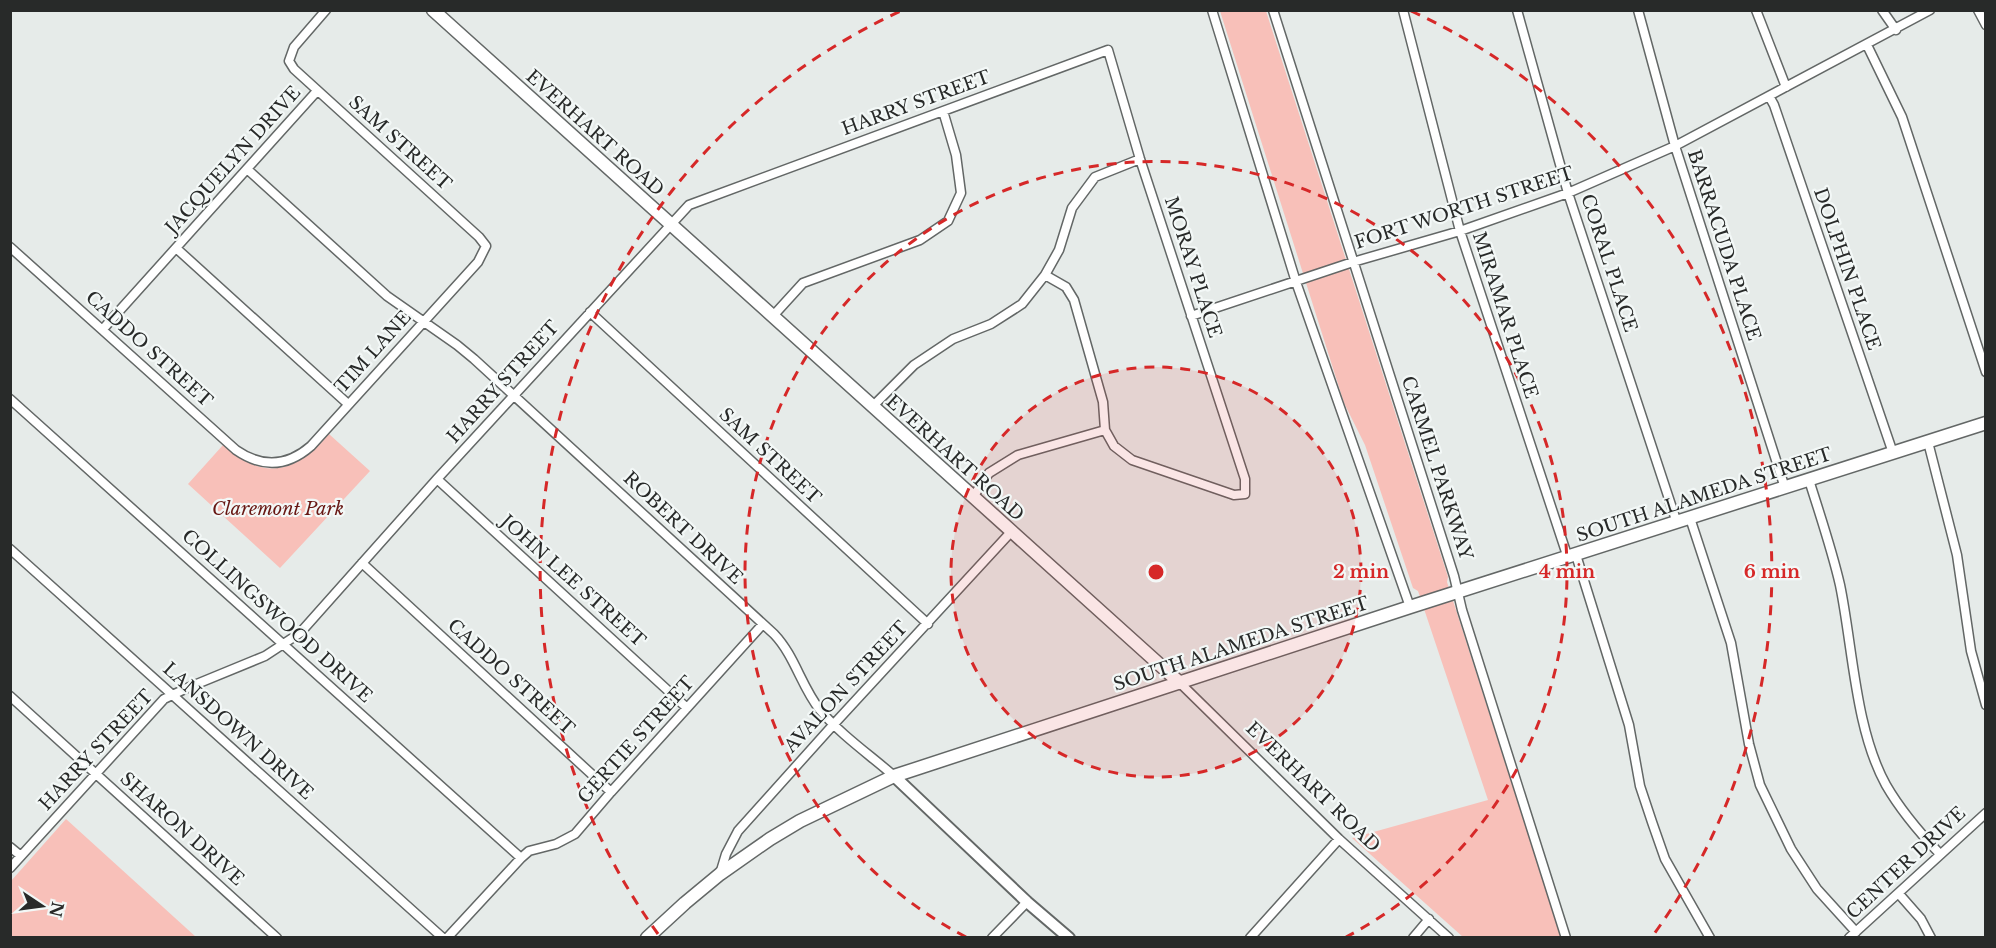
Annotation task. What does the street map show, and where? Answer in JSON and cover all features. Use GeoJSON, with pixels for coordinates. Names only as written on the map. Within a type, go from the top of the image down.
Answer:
{"type":"FeatureCollection","features":[{"type":"Feature","properties":{"kind":"main road","name":"EVERHART ROAD"},"geometry":{"type":"LineString","coordinates":[[433,10],[1180,683]]}},
{"type":"Feature","properties":{"kind":"main road","name":"SOUTH ALAMEDA STREET"},"geometry":{"type":"LineString","coordinates":[[647,938],[720,874],[800,821],[894,776],[1986,423]]}},
{"type":"Feature","properties":{"kind":"street","name":"JACQUELYN DRIVE"},"geometry":{"type":"LineString","coordinates":[[103,329],[317,91],[294,69],[289,61],[294,48],[326,10]]}},
{"type":"Feature","properties":{"kind":"street"},"geometry":{"type":"LineString","coordinates":[[1212,10],[1296,282],[1410,608]]}},
{"type":"Feature","properties":{"kind":"street","name":"CARMEL PARKWAY"},"geometry":{"type":"LineString","coordinates":[[1273,10],[1454,576],[1566,938]]}},
{"type":"Feature","properties":{"kind":"street","name":"MIRAMAR PLACE"},"geometry":{"type":"LineString","coordinates":[[1403,10],[1460,231],[1629,725],[1640,786],[1665,860],[1710,938]]}},
{"type":"Feature","properties":{"kind":"street","name":"CORAL PLACE"},"geometry":{"type":"LineString","coordinates":[[1517,10],[1568,193],[1677,523]]}},
{"type":"Feature","properties":{"kind":"street","name":"BARRACUDA PLACE"},"geometry":{"type":"LineString","coordinates":[[1638,10],[1675,146],[1785,488]]}},
{"type":"Feature","properties":{"kind":"street"},"geometry":{"type":"LineString","coordinates":[[1756,10],[1786,87]]}},
{"type":"Feature","properties":{"kind":"street"},"geometry":{"type":"LineString","coordinates":[[1882,10],[1896,30]]}},
{"type":"Feature","properties":{"kind":"street","name":"FORT WORTH STREET"},"geometry":{"type":"LineString","coordinates":[[1191,316],[1353,262],[1460,231],[1568,193],[1675,146],[1930,10]]}},
{"type":"Feature","properties":{"kind":"street"},"geometry":{"type":"LineString","coordinates":[[1978,10],[1986,26]]}},
{"type":"Feature","properties":{"kind":"street"},"geometry":{"type":"LineString","coordinates":[[1867,45],[1902,117],[1986,372]]}},
{"type":"Feature","properties":{"kind":"street","name":"HARRY STREET"},"geometry":{"type":"LineString","coordinates":[[10,868],[164,699],[265,656],[300,633],[437,479],[689,205],[1108,50]]}},
{"type":"Feature","properties":{"kind":"street","name":"MORAY PLACE"},"geometry":{"type":"LineString","coordinates":[[1105,430],[1114,446],[1132,460],[1234,495],[1245,494],[1245,479],[1140,159],[1108,50]]}},
{"type":"Feature","properties":{"kind":"street","name":"SAM STREET"},"geometry":{"type":"LineString","coordinates":[[317,91],[479,237],[486,246]]}},
{"type":"Feature","properties":{"kind":"street","name":"DOLPHIN PLACE"},"geometry":{"type":"LineString","coordinates":[[1769,96],[1893,453]]}},
{"type":"Feature","properties":{"kind":"street"},"geometry":{"type":"LineString","coordinates":[[772,317],[803,283],[920,240],[948,221],[961,193],[956,155],[943,111]]}},
{"type":"Feature","properties":{"kind":"street"},"geometry":{"type":"LineString","coordinates":[[872,407],[914,365],[953,339],[991,324],[1022,304],[1045,275],[1059,250],[1072,207],[1095,177],[1140,159]]}},
{"type":"Feature","properties":{"kind":"street","name":"ROBERT DRIVE"},"geometry":{"type":"LineString","coordinates":[[247,169],[387,296],[466,352],[764,624],[784,645],[806,689],[834,724],[894,776],[1027,902],[1069,938]]}},
{"type":"Feature","properties":{"kind":"street","name":"TIM LANE"},"geometry":{"type":"LineString","coordinates":[[272,463],[299,456],[310,446],[478,262],[486,246]]}},
{"type":"Feature","properties":{"kind":"street","name":"CADDO STREET"},"geometry":{"type":"LineString","coordinates":[[10,247],[236,450],[251,459],[272,463]]}},
{"type":"Feature","properties":{"kind":"street"},"geometry":{"type":"LineString","coordinates":[[176,248],[348,404]]}},
{"type":"Feature","properties":{"kind":"street"},"geometry":{"type":"LineString","coordinates":[[973,497],[989,473],[1018,455],[1105,430],[1103,402],[1074,300],[1066,287],[1045,275]]}},
{"type":"Feature","properties":{"kind":"street","name":"SAM STREET"},"geometry":{"type":"LineString","coordinates":[[590,312],[928,624]]}},
{"type":"Feature","properties":{"kind":"street","name":"COLLINGSWOOD DRIVE"},"geometry":{"type":"LineString","coordinates":[[10,399],[521,858]]}},
{"type":"Feature","properties":{"kind":"street"},"geometry":{"type":"LineString","coordinates":[[1928,442],[1957,555],[1971,651],[1986,705]]}},
{"type":"Feature","properties":{"kind":"street","name":"JOHN LEE STREET"},"geometry":{"type":"LineString","coordinates":[[437,479],[687,708]]}},
{"type":"Feature","properties":{"kind":"street"},"geometry":{"type":"LineString","coordinates":[[1809,480],[1840,584],[1861,709],[1870,746],[1886,784],[1912,825],[1939,853]]}},
{"type":"Feature","properties":{"kind":"street"},"geometry":{"type":"LineString","coordinates":[[1690,518],[1731,643],[1749,744],[1761,785],[1791,849],[1816,889],[1852,935]]}},
{"type":"Feature","properties":{"kind":"street","name":"AVALON STREET"},"geometry":{"type":"LineString","coordinates":[[720,874],[726,854],[738,831],[1011,532]]}},
{"type":"Feature","properties":{"kind":"street","name":"LANSDOWN DRIVE"},"geometry":{"type":"LineString","coordinates":[[10,549],[445,938]]}},
{"type":"Feature","properties":{"kind":"street","name":"CADDO STREET"},"geometry":{"type":"LineString","coordinates":[[362,563],[611,792]]}},
{"type":"Feature","properties":{"kind":"street","name":"GERTIE STREET"},"geometry":{"type":"LineString","coordinates":[[521,858],[529,851],[556,844],[575,834],[764,624]]}},
{"type":"Feature","properties":{"kind":"street","name":"EVERHART ROAD"},"geometry":{"type":"LineString","coordinates":[[1180,683],[1339,838],[1449,938]]}},
{"type":"Feature","properties":{"kind":"street","name":"SHARON DRIVE"},"geometry":{"type":"LineString","coordinates":[[10,696],[277,938]]}},
{"type":"Feature","properties":{"kind":"street","name":"CENTER DRIVE"},"geometry":{"type":"LineString","coordinates":[[1852,935],[1899,894],[1939,853],[1986,813]]}},
{"type":"Feature","properties":{"kind":"street"},"geometry":{"type":"LineString","coordinates":[[1250,938],[1339,838]]}},
{"type":"Feature","properties":{"kind":"street"},"geometry":{"type":"LineString","coordinates":[[10,847],[21,856]]}},
{"type":"Feature","properties":{"kind":"street"},"geometry":{"type":"LineString","coordinates":[[445,938],[521,858]]}},
{"type":"Feature","properties":{"kind":"street"},"geometry":{"type":"LineString","coordinates":[[1899,894],[1921,919],[1931,938]]}},
{"type":"Feature","properties":{"kind":"street"},"geometry":{"type":"LineString","coordinates":[[992,938],[1027,902]]}},
{"type":"Feature","properties":{"kind":"street"},"geometry":{"type":"LineString","coordinates":[[1413,938],[1429,919]]}},
{"type":"Feature","properties":{"kind":"green space"},"geometry":{"type":"Polygon","coordinates":[[[1220,11],[1266,11],[1561,937],[1463,937],[1352,838],[1488,800],[1418,591],[1413,588],[1365,445],[1344,403],[1220,11]]]}},
{"type":"Feature","properties":{"kind":"green space","name":"Claremont Park"},"geometry":{"type":"Polygon","coordinates":[[[329,434],[370,471],[280,568],[188,484],[223,445],[238,457],[252,464],[265,468],[278,468],[291,465],[303,458],[329,434]]]}},
{"type":"Feature","properties":{"kind":"green space"},"geometry":{"type":"Polygon","coordinates":[[[66,819],[196,937],[11,937],[11,881],[66,819]]]}}]}
